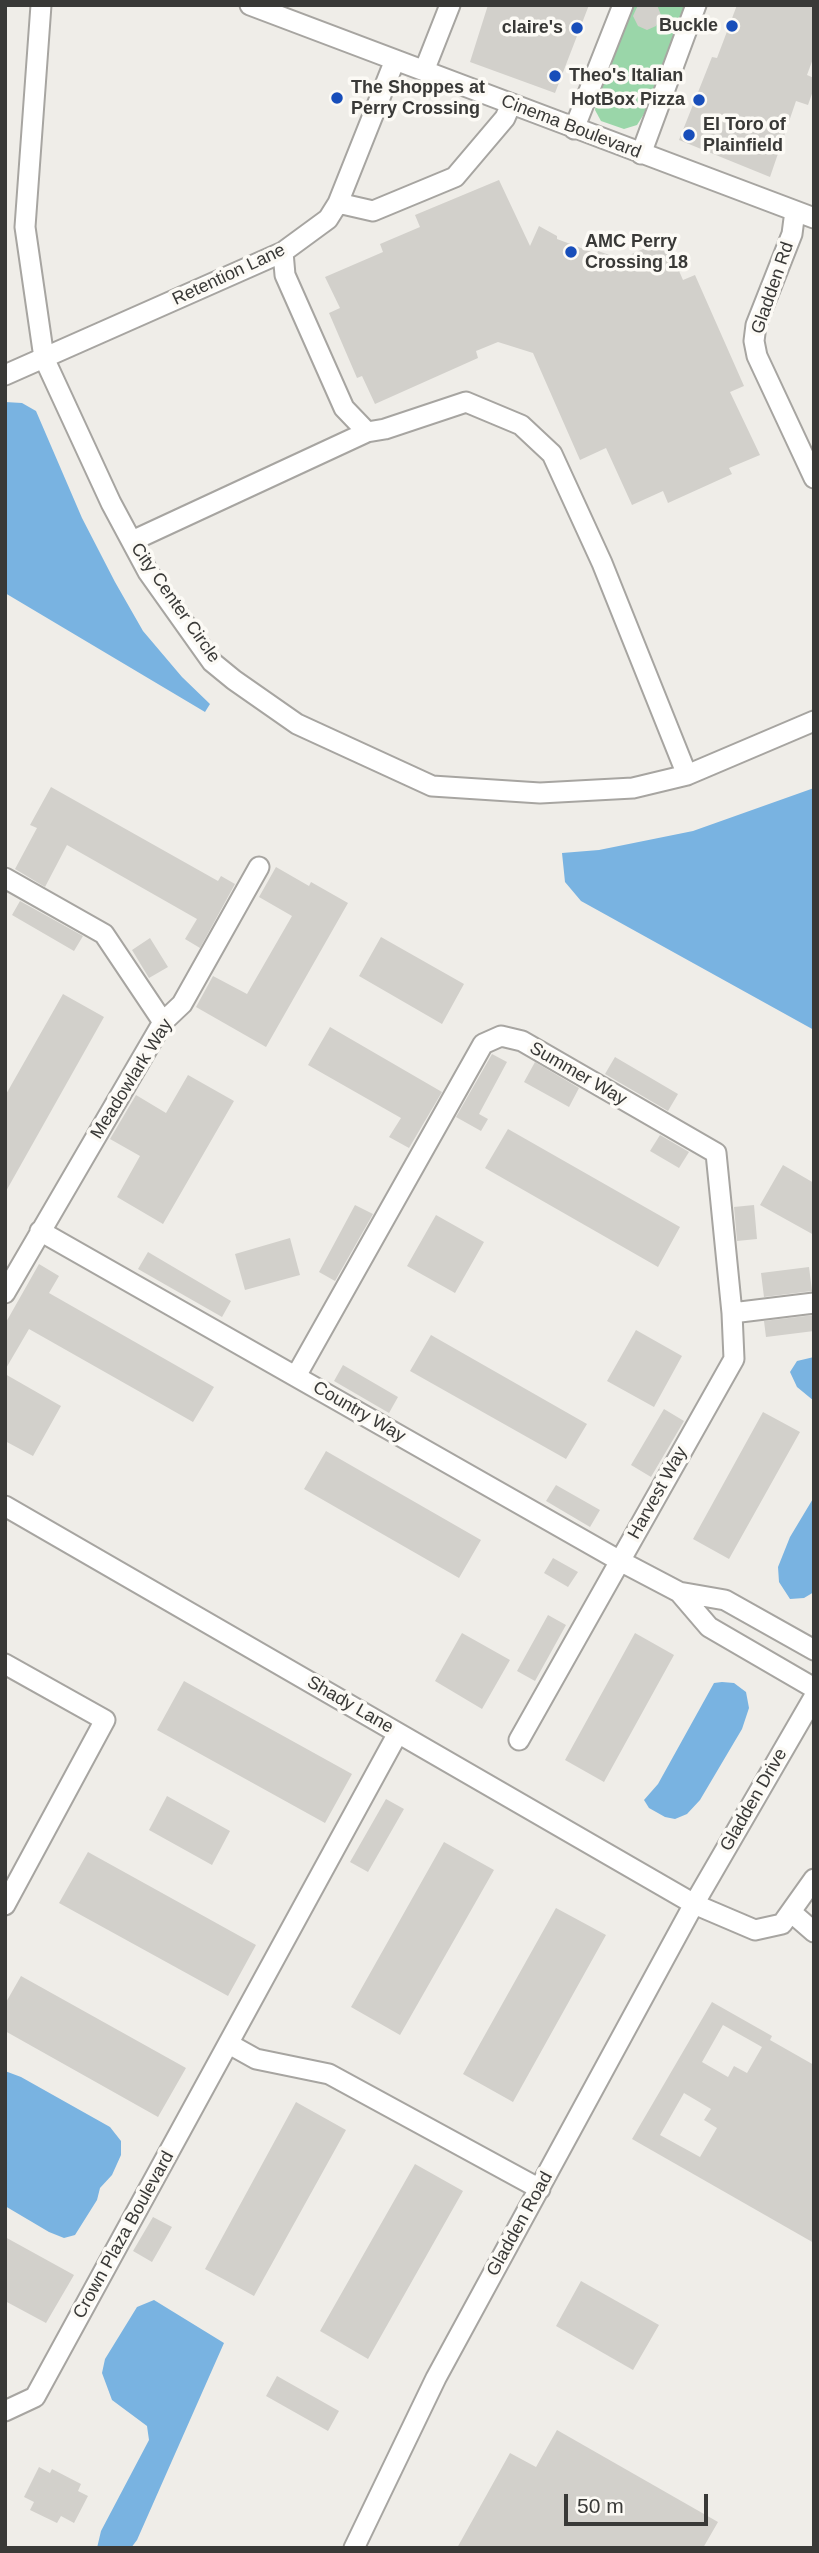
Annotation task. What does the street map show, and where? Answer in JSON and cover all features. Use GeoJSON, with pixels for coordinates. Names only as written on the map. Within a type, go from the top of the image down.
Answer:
{"type":"FeatureCollection","features":[{"type":"Feature","properties":{"kind":"street","name":"City Center Circle"},"geometry":{"type":"LineString","coordinates":[[41,5],[25,227],[44,358],[111,503],[148,572],[212,662],[297,724],[432,786],[529,793],[581,793],[633,788],[687,775],[814,720]]}},
{"type":"Feature","properties":{"kind":"street","name":"Cinema Boulevard"},"geometry":{"type":"LineString","coordinates":[[250,5],[805,215]]}},
{"type":"Feature","properties":{"kind":"street"},"geometry":{"type":"LineString","coordinates":[[424,71],[450,5]]}},
{"type":"Feature","properties":{"kind":"street"},"geometry":{"type":"LineString","coordinates":[[574,129],[622,5]]}},
{"type":"Feature","properties":{"kind":"street"},"geometry":{"type":"LineString","coordinates":[[641,154],[696,5]]}},
{"type":"Feature","properties":{"kind":"street","name":"Retention Lane"},"geometry":{"type":"LineString","coordinates":[[5,375],[283,253],[328,219],[338,203],[395,60]]}},
{"type":"Feature","properties":{"kind":"street"},"geometry":{"type":"LineString","coordinates":[[338,203],[373,211],[455,177],[505,118],[511,104]]}},
{"type":"Feature","properties":{"kind":"street","name":"Gladden Rd"},"geometry":{"type":"LineString","coordinates":[[805,215],[792,233],[756,325],[754,341],[757,356],[814,478]]}},
{"type":"Feature","properties":{"kind":"street"},"geometry":{"type":"LineString","coordinates":[[283,253],[285,275],[344,408],[367,432]]}},
{"type":"Feature","properties":{"kind":"street"},"geometry":{"type":"LineString","coordinates":[[132,541],[367,432],[385,429],[466,402],[521,425],[552,454],[602,563],[687,775]]}},
{"type":"Feature","properties":{"kind":"street","name":"Meadowlark Way"},"geometry":{"type":"LineString","coordinates":[[5,1293],[163,1022],[182,1004],[259,867]]}},
{"type":"Feature","properties":{"kind":"street"},"geometry":{"type":"LineString","coordinates":[[5,878],[104,934],[163,1022]]}},
{"type":"Feature","properties":{"kind":"street","name":"Summer Way"},"geometry":{"type":"LineString","coordinates":[[296,1376],[482,1044],[501,1036],[522,1041],[716,1153],[732,1312]]}},
{"type":"Feature","properties":{"kind":"street","name":"Country Way"},"geometry":{"type":"LineString","coordinates":[[40,1231],[679,1592]]}},
{"type":"Feature","properties":{"kind":"street"},"geometry":{"type":"LineString","coordinates":[[732,1312],[814,1303]]}},
{"type":"Feature","properties":{"kind":"street","name":"Harvest Way"},"geometry":{"type":"LineString","coordinates":[[519,1740],[734,1359],[732,1312]]}},
{"type":"Feature","properties":{"kind":"street","name":"Shady Lane"},"geometry":{"type":"LineString","coordinates":[[5,1506],[694,1904],[755,1930],[782,1924],[790,1912]]}},
{"type":"Feature","properties":{"kind":"street"},"geometry":{"type":"LineString","coordinates":[[679,1592],[725,1600],[814,1650]]}},
{"type":"Feature","properties":{"kind":"street"},"geometry":{"type":"LineString","coordinates":[[679,1592],[709,1627],[814,1688]]}},
{"type":"Feature","properties":{"kind":"street"},"geometry":{"type":"LineString","coordinates":[[5,1664],[104,1720],[5,1905]]}},
{"type":"Feature","properties":{"kind":"street","name":"Gladden Drive"},"geometry":{"type":"LineString","coordinates":[[694,1904],[814,1697]]}},
{"type":"Feature","properties":{"kind":"street","name":"Crown Plaza Boulevard"},"geometry":{"type":"LineString","coordinates":[[5,2411],[35,2397],[398,1733]]}},
{"type":"Feature","properties":{"kind":"street"},"geometry":{"type":"LineString","coordinates":[[814,1879],[790,1912],[814,1932]]}},
{"type":"Feature","properties":{"kind":"street","name":"Gladden Road"},"geometry":{"type":"LineString","coordinates":[[354,2548],[436,2378],[694,1904]]}},
{"type":"Feature","properties":{"kind":"street"},"geometry":{"type":"LineString","coordinates":[[229,2044],[256,2059],[329,2074],[540,2189]]}},
{"type":"Feature","properties":{"kind":"green space"},"geometry":{"type":"Polygon","coordinates":[[[631,5],[686,5],[644,114],[637,125],[624,129],[601,121],[595,110],[598,89],[631,5]]]}},
{"type":"Feature","properties":{"kind":"water"},"geometry":{"type":"Polygon","coordinates":[[[5,402],[22,403],[36,411],[82,518],[115,582],[143,631],[182,677],[210,704],[205,712],[5,593],[5,402]]]}},
{"type":"Feature","properties":{"kind":"water"},"geometry":{"type":"Polygon","coordinates":[[[814,788],[814,1030],[581,901],[565,882],[562,853],[599,850],[693,831],[814,788]]]}},
{"type":"Feature","properties":{"kind":"water"},"geometry":{"type":"Polygon","coordinates":[[[814,1357],[814,1401],[797,1387],[790,1372],[797,1361],[814,1357]]]}},
{"type":"Feature","properties":{"kind":"water"},"geometry":{"type":"Polygon","coordinates":[[[814,1497],[814,1592],[804,1598],[790,1599],[779,1582],[778,1567],[790,1537],[814,1497]]]}},
{"type":"Feature","properties":{"kind":"water"},"geometry":{"type":"Polygon","coordinates":[[[714,1683],[734,1683],[746,1692],[749,1708],[742,1729],[700,1800],[687,1814],[675,1819],[665,1817],[649,1808],[644,1800],[658,1784],[714,1683]]]}},
{"type":"Feature","properties":{"kind":"water"},"geometry":{"type":"Polygon","coordinates":[[[5,2071],[21,2077],[110,2127],[121,2141],[121,2155],[112,2175],[100,2188],[97,2200],[75,2235],[64,2238],[49,2232],[5,2206],[5,2071]]]}},
{"type":"Feature","properties":{"kind":"water"},"geometry":{"type":"Polygon","coordinates":[[[154,2300],[224,2343],[137,2540],[131,2548],[97,2548],[101,2531],[149,2440],[147,2426],[112,2400],[102,2373],[105,2359],[137,2307],[154,2300]]]}},
{"type":"Feature","properties":{"kind":"building"},"geometry":{"type":"Polygon","coordinates":[[[488,5],[589,5],[555,93],[470,62],[488,5]]]}},
{"type":"Feature","properties":{"kind":"building"},"geometry":{"type":"Polygon","coordinates":[[[638,5],[657,5],[661,15],[656,26],[647,30],[638,26],[633,16],[638,5]]]}},
{"type":"Feature","properties":{"kind":"building"},"geometry":{"type":"Polygon","coordinates":[[[737,5],[814,5],[814,56],[807,75],[814,78],[814,88],[808,105],[796,101],[770,177],[679,140],[712,57],[717,58],[737,5]]]}},
{"type":"Feature","properties":{"kind":"building"},"geometry":{"type":"Polygon","coordinates":[[[499,180],[530,246],[539,226],[557,236],[557,239],[597,254],[598,251],[621,259],[665,239],[683,280],[695,275],[744,386],[730,392],[760,455],[729,468],[732,474],[668,503],[663,491],[632,505],[606,448],[580,460],[533,353],[498,342],[476,351],[478,358],[375,404],[362,376],[357,378],[329,313],[340,308],[325,277],[383,252],[380,244],[420,227],[415,215],[499,180]]]}},
{"type":"Feature","properties":{"kind":"building"},"geometry":{"type":"Polygon","coordinates":[[[51,787],[218,881],[221,876],[235,884],[200,948],[185,939],[197,919],[67,845],[45,887],[15,869],[37,828],[30,825],[51,787]]]}},
{"type":"Feature","properties":{"kind":"building"},"geometry":{"type":"Polygon","coordinates":[[[276,867],[309,886],[311,882],[348,903],[266,1047],[196,1007],[213,976],[247,994],[292,916],[259,897],[276,867]]]}},
{"type":"Feature","properties":{"kind":"building"},"geometry":{"type":"Polygon","coordinates":[[[20,901],[83,936],[74,951],[12,915],[20,901]]]}},
{"type":"Feature","properties":{"kind":"building"},"geometry":{"type":"Polygon","coordinates":[[[381,937],[464,984],[442,1024],[359,976],[381,937]]]}},
{"type":"Feature","properties":{"kind":"building"},"geometry":{"type":"Polygon","coordinates":[[[150,938],[168,967],[149,978],[132,950],[150,938]]]}},
{"type":"Feature","properties":{"kind":"building"},"geometry":{"type":"Polygon","coordinates":[[[63,994],[104,1017],[5,1193],[5,1096],[63,994]]]}},
{"type":"Feature","properties":{"kind":"building"},"geometry":{"type":"Polygon","coordinates":[[[330,1027],[442,1092],[409,1148],[389,1137],[401,1118],[308,1065],[330,1027]]]}},
{"type":"Feature","properties":{"kind":"building"},"geometry":{"type":"Polygon","coordinates":[[[492,1054],[507,1062],[479,1114],[488,1119],[481,1131],[456,1117],[492,1054]]]}},
{"type":"Feature","properties":{"kind":"building"},"geometry":{"type":"Polygon","coordinates":[[[615,1057],[678,1094],[668,1111],[605,1074],[615,1057]]]}},
{"type":"Feature","properties":{"kind":"building"},"geometry":{"type":"Polygon","coordinates":[[[535,1062],[579,1088],[569,1107],[524,1082],[535,1062]]]}},
{"type":"Feature","properties":{"kind":"building"},"geometry":{"type":"Polygon","coordinates":[[[188,1075],[234,1101],[163,1224],[117,1197],[140,1156],[110,1139],[136,1095],[166,1113],[188,1075]]]}},
{"type":"Feature","properties":{"kind":"building"},"geometry":{"type":"Polygon","coordinates":[[[508,1129],[680,1227],[658,1267],[485,1168],[508,1129]]]}},
{"type":"Feature","properties":{"kind":"building"},"geometry":{"type":"Polygon","coordinates":[[[660,1135],[689,1152],[679,1168],[650,1151],[660,1135]]]}},
{"type":"Feature","properties":{"kind":"building"},"geometry":{"type":"Polygon","coordinates":[[[783,1165],[814,1183],[814,1235],[760,1205],[783,1165]]]}},
{"type":"Feature","properties":{"kind":"building"},"geometry":{"type":"Polygon","coordinates":[[[355,1205],[373,1214],[335,1281],[319,1272],[355,1205]]]}},
{"type":"Feature","properties":{"kind":"building"},"geometry":{"type":"Polygon","coordinates":[[[754,1205],[757,1239],[737,1241],[734,1207],[754,1205]]]}},
{"type":"Feature","properties":{"kind":"building"},"geometry":{"type":"Polygon","coordinates":[[[436,1215],[484,1242],[455,1293],[407,1266],[436,1215]]]}},
{"type":"Feature","properties":{"kind":"building"},"geometry":{"type":"Polygon","coordinates":[[[290,1238],[300,1275],[245,1290],[235,1254],[290,1238]]]}},
{"type":"Feature","properties":{"kind":"building"},"geometry":{"type":"Polygon","coordinates":[[[148,1252],[231,1301],[222,1317],[138,1269],[148,1252]]]}},
{"type":"Feature","properties":{"kind":"building"},"geometry":{"type":"Polygon","coordinates":[[[39,1264],[59,1276],[49,1293],[214,1387],[193,1422],[29,1329],[5,1370],[5,1324],[39,1264]]]}},
{"type":"Feature","properties":{"kind":"building"},"geometry":{"type":"Polygon","coordinates":[[[809,1267],[812,1291],[764,1297],[761,1273],[809,1267]]]}},
{"type":"Feature","properties":{"kind":"building"},"geometry":{"type":"Polygon","coordinates":[[[814,1315],[814,1331],[766,1337],[764,1321],[814,1315]]]}},
{"type":"Feature","properties":{"kind":"building"},"geometry":{"type":"Polygon","coordinates":[[[636,1330],[682,1356],[654,1407],[607,1381],[636,1330]]]}},
{"type":"Feature","properties":{"kind":"building"},"geometry":{"type":"Polygon","coordinates":[[[431,1335],[587,1424],[566,1459],[410,1371],[431,1335]]]}},
{"type":"Feature","properties":{"kind":"building"},"geometry":{"type":"Polygon","coordinates":[[[343,1365],[398,1397],[389,1413],[334,1381],[343,1365]]]}},
{"type":"Feature","properties":{"kind":"building"},"geometry":{"type":"Polygon","coordinates":[[[5,1374],[61,1406],[33,1456],[5,1441],[5,1374]]]}},
{"type":"Feature","properties":{"kind":"building"},"geometry":{"type":"Polygon","coordinates":[[[664,1409],[684,1421],[651,1477],[631,1465],[664,1409]]]}},
{"type":"Feature","properties":{"kind":"building"},"geometry":{"type":"Polygon","coordinates":[[[763,1412],[800,1432],[729,1559],[693,1539],[763,1412]]]}},
{"type":"Feature","properties":{"kind":"building"},"geometry":{"type":"Polygon","coordinates":[[[326,1451],[481,1540],[459,1578],[304,1489],[326,1451]]]}},
{"type":"Feature","properties":{"kind":"building"},"geometry":{"type":"Polygon","coordinates":[[[556,1485],[600,1510],[590,1527],[546,1501],[556,1485]]]}},
{"type":"Feature","properties":{"kind":"building"},"geometry":{"type":"Polygon","coordinates":[[[553,1558],[578,1572],[568,1587],[544,1573],[553,1558]]]}},
{"type":"Feature","properties":{"kind":"building"},"geometry":{"type":"Polygon","coordinates":[[[548,1615],[566,1625],[535,1681],[517,1671],[548,1615]]]}},
{"type":"Feature","properties":{"kind":"building"},"geometry":{"type":"Polygon","coordinates":[[[462,1633],[510,1660],[482,1709],[435,1681],[462,1633]]]}},
{"type":"Feature","properties":{"kind":"building"},"geometry":{"type":"Polygon","coordinates":[[[635,1633],[674,1655],[604,1782],[565,1760],[635,1633]]]}},
{"type":"Feature","properties":{"kind":"building"},"geometry":{"type":"Polygon","coordinates":[[[184,1681],[352,1774],[325,1823],[157,1730],[184,1681]]]}},
{"type":"Feature","properties":{"kind":"building"},"geometry":{"type":"Polygon","coordinates":[[[167,1796],[230,1831],[212,1865],[149,1830],[167,1796]]]}},
{"type":"Feature","properties":{"kind":"building"},"geometry":{"type":"Polygon","coordinates":[[[386,1799],[404,1809],[368,1872],[350,1862],[386,1799]]]}},
{"type":"Feature","properties":{"kind":"building"},"geometry":{"type":"Polygon","coordinates":[[[444,1842],[494,1870],[400,2035],[351,2007],[444,1842]]]}},
{"type":"Feature","properties":{"kind":"building"},"geometry":{"type":"Polygon","coordinates":[[[88,1852],[256,1945],[228,1996],[59,1903],[88,1852]]]}},
{"type":"Feature","properties":{"kind":"building"},"geometry":{"type":"Polygon","coordinates":[[[556,1908],[606,1935],[513,2102],[463,2074],[556,1908]]]}},
{"type":"Feature","properties":{"kind":"building"},"geometry":{"type":"Polygon","coordinates":[[[21,1976],[186,2068],[158,2117],[5,2031],[5,2004],[21,1976]]]}},
{"type":"Feature","properties":{"kind":"building"},"geometry":{"type":"Polygon","coordinates":[[[712,2002],[772,2036],[770,2040],[814,2065],[814,2243],[632,2139],[712,2002]],[[723,2025],[702,2062],[728,2077],[734,2066],[747,2073],[762,2047],[723,2025]],[[684,2093],[660,2135],[700,2157],[717,2128],[704,2120],[711,2109],[684,2093]]]}},
{"type":"Feature","properties":{"kind":"building"},"geometry":{"type":"Polygon","coordinates":[[[296,2102],[346,2130],[254,2296],[205,2269],[296,2102]]]}},
{"type":"Feature","properties":{"kind":"building"},"geometry":{"type":"Polygon","coordinates":[[[415,2164],[463,2191],[368,2359],[320,2331],[415,2164]]]}},
{"type":"Feature","properties":{"kind":"building"},"geometry":{"type":"Polygon","coordinates":[[[153,2217],[172,2227],[152,2262],[133,2251],[153,2217]]]}},
{"type":"Feature","properties":{"kind":"building"},"geometry":{"type":"Polygon","coordinates":[[[5,2237],[74,2275],[46,2323],[5,2301],[5,2237]]]}},
{"type":"Feature","properties":{"kind":"building"},"geometry":{"type":"Polygon","coordinates":[[[581,2281],[659,2325],[633,2370],[556,2326],[581,2281]]]}},
{"type":"Feature","properties":{"kind":"building"},"geometry":{"type":"Polygon","coordinates":[[[277,2376],[339,2411],[328,2431],[266,2396],[277,2376]]]}},
{"type":"Feature","properties":{"kind":"building"},"geometry":{"type":"Polygon","coordinates":[[[557,2430],[718,2522],[703,2548],[457,2548],[510,2453],[536,2467],[557,2430]]]}},
{"type":"Feature","properties":{"kind":"building"},"geometry":{"type":"Polygon","coordinates":[[[39,2467],[50,2473],[52,2469],[81,2484],[78,2491],[88,2496],[74,2523],[61,2516],[57,2523],[30,2510],[34,2502],[24,2497],[39,2467]]]}},
{"type":"Feature","properties":{"kind":"place","name":"Buckle"},"geometry":{"type":"Point","coordinates":[732,26]}},
{"type":"Feature","properties":{"kind":"place","name":"claire's"},"geometry":{"type":"Point","coordinates":[577,28]}},
{"type":"Feature","properties":{"kind":"place","name":"Theo's Italian"},"geometry":{"type":"Point","coordinates":[555,76]}},
{"type":"Feature","properties":{"kind":"place","name":"The Shoppes at Perry Crossing"},"geometry":{"type":"Point","coordinates":[337,98]}},
{"type":"Feature","properties":{"kind":"place","name":"HotBox Pizza"},"geometry":{"type":"Point","coordinates":[699,100]}},
{"type":"Feature","properties":{"kind":"place","name":"El Toro of Plainfield"},"geometry":{"type":"Point","coordinates":[689,135]}},
{"type":"Feature","properties":{"kind":"place","name":"AMC Perry Crossing 18"},"geometry":{"type":"Point","coordinates":[571,252]}}]}
